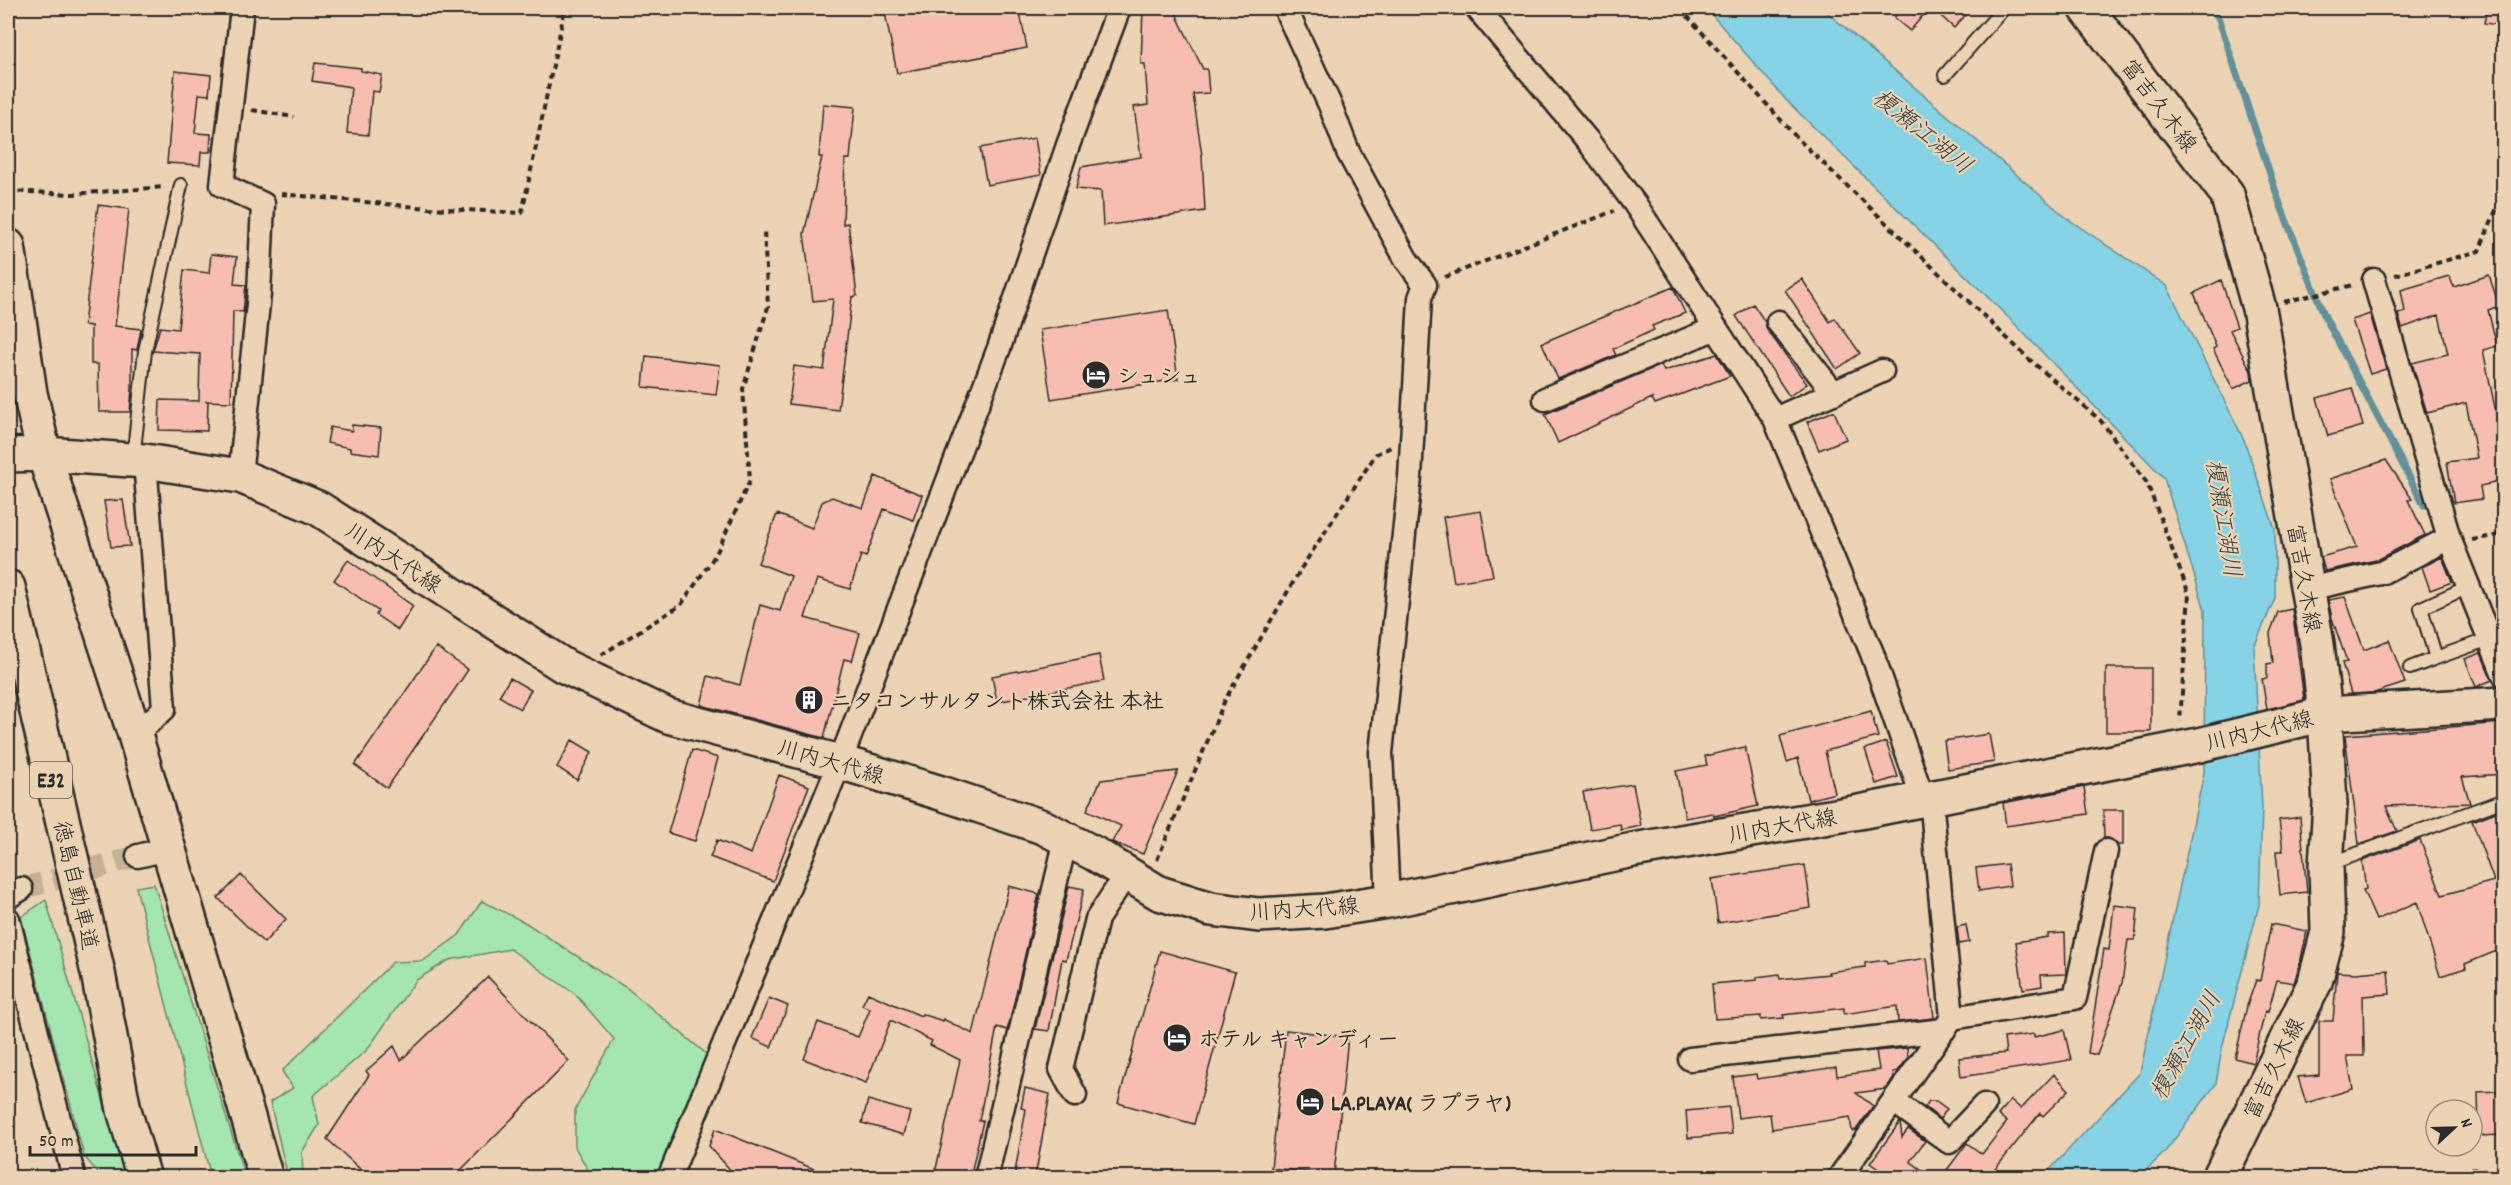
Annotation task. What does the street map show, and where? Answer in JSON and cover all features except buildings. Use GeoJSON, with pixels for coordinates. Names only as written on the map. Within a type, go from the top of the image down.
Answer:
{"type":"FeatureCollection","features":[{"type":"Feature","properties":{"kind":"main road","name":"富吉久木線"},"geometry":{"type":"LineString","coordinates":[[2086,8],[2227,194],[2259,308],[2317,644],[2325,714],[2330,804],[2326,865],[2328,932],[2315,982],[2219,1177]]}},
{"type":"Feature","properties":{"kind":"main road"},"geometry":{"type":"LineString","coordinates":[[8,246],[30,393],[44,454],[135,735],[152,853],[266,1178]]}},
{"type":"Feature","properties":{"kind":"main road","name":"川内大代線"},"geometry":{"type":"LineString","coordinates":[[8,455],[44,454],[139,461],[240,476],[318,508],[576,671],[668,716],[840,762],[1010,816],[1042,827],[1066,839],[1159,893],[1211,909],[1259,915],[1325,910],[1388,901],[1633,850],[1927,799],[2189,747],[2325,714],[2504,704]]}},
{"type":"Feature","properties":{"kind":"main road","name":"徳島自動車道"},"geometry":{"type":"LineString","coordinates":[[8,587],[98,973],[123,1110],[144,1178]]}},
{"type":"Feature","properties":{"kind":"main road","name":"徳島自動車道"},"geometry":{"type":"LineString","coordinates":[[98,973],[163,1178]]}},
{"type":"Feature","properties":{"kind":"street"},"geometry":{"type":"LineString","coordinates":[[240,476],[260,294],[263,204],[222,185],[242,8]]}},
{"type":"Feature","properties":{"kind":"street"},"geometry":{"type":"LineString","coordinates":[[669,1178],[840,762],[999,348],[1068,145],[1119,8]]}},
{"type":"Feature","properties":{"kind":"street"},"geometry":{"type":"LineString","coordinates":[[1285,8],[1330,105],[1348,152],[1406,259],[1425,285],[1420,298],[1410,477],[1381,753],[1388,901]]}},
{"type":"Feature","properties":{"kind":"street"},"geometry":{"type":"LineString","coordinates":[[1477,8],[1588,141],[1635,204],[1775,419],[1872,653],[1927,799],[1948,1024],[1895,1102],[1839,1178]]}},
{"type":"Feature","properties":{"kind":"street"},"geometry":{"type":"LineString","coordinates":[[2374,280],[2450,541],[2504,675]]}},
{"type":"Feature","properties":{"kind":"street"},"geometry":{"type":"LineString","coordinates":[[1778,322],[1834,393]]}},
{"type":"Feature","properties":{"kind":"street"},"geometry":{"type":"LineString","coordinates":[[1545,399],[1716,328]]}},
{"type":"Feature","properties":{"kind":"street"},"geometry":{"type":"LineString","coordinates":[[1775,419],[1882,371]]}},
{"type":"Feature","properties":{"kind":"street"},"geometry":{"type":"LineString","coordinates":[[135,735],[164,709],[139,461]]}},
{"type":"Feature","properties":{"kind":"street"},"geometry":{"type":"LineString","coordinates":[[2307,588],[2381,573],[2450,541]]}},
{"type":"Feature","properties":{"kind":"street"},"geometry":{"type":"LineString","coordinates":[[986,1178],[1066,839]]}},
{"type":"Feature","properties":{"kind":"street"},"geometry":{"type":"LineString","coordinates":[[1690,1059],[1948,1024],[2075,998],[2106,851]]}},
{"type":"Feature","properties":{"kind":"street"},"geometry":{"type":"LineString","coordinates":[[1075,1095],[1061,1070],[1097,919],[1136,879]]}},
{"type":"Feature","properties":{"kind":"street"},"geometry":{"type":"LineString","coordinates":[[8,919],[74,1178]]}},
{"type":"Feature","properties":{"kind":"street"},"geometry":{"type":"LineString","coordinates":[[1895,1102],[1949,1143],[1984,1105]]}},
{"type":"Feature","properties":{"kind":"lane"},"geometry":{"type":"LineString","coordinates":[[1946,75],[2004,8]]}},
{"type":"Feature","properties":{"kind":"lane"},"geometry":{"type":"LineString","coordinates":[[139,461],[145,351],[181,185]]}},
{"type":"Feature","properties":{"kind":"lane"},"geometry":{"type":"LineString","coordinates":[[2436,658],[2421,608],[2468,587]]}},
{"type":"Feature","properties":{"kind":"lane"},"geometry":{"type":"LineString","coordinates":[[2410,668],[2489,639]]}},
{"type":"Feature","properties":{"kind":"lane"},"geometry":{"type":"LineString","coordinates":[[2326,865],[2504,800]]}},
{"type":"Feature","properties":{"kind":"path"},"geometry":{"type":"LineString","coordinates":[[263,204],[276,193],[428,208],[522,213],[565,8]]}},
{"type":"Feature","properties":{"kind":"path"},"geometry":{"type":"LineString","coordinates":[[1680,8],[1798,139],[2021,351],[2101,421],[2147,483],[2188,594],[2182,667],[2189,747]]}},
{"type":"Feature","properties":{"kind":"path"},"geometry":{"type":"LineString","coordinates":[[231,106],[294,117]]}},
{"type":"Feature","properties":{"kind":"path"},"geometry":{"type":"LineString","coordinates":[[8,191],[73,194],[181,185]]}},
{"type":"Feature","properties":{"kind":"path"},"geometry":{"type":"LineString","coordinates":[[2308,296],[2479,251],[2504,191]]}},
{"type":"Feature","properties":{"kind":"path"},"geometry":{"type":"LineString","coordinates":[[1425,285],[1635,204]]}},
{"type":"Feature","properties":{"kind":"path"},"geometry":{"type":"LineString","coordinates":[[576,671],[681,605],[716,554],[750,480],[743,389],[768,307],[764,231]]}},
{"type":"Feature","properties":{"kind":"path"},"geometry":{"type":"LineString","coordinates":[[1136,879],[1225,700],[1302,567],[1376,454],[1411,439]]}},
{"type":"Feature","properties":{"kind":"path"},"geometry":{"type":"LineString","coordinates":[[2450,541],[2504,534]]}},
{"type":"Feature","properties":{"kind":"path"},"geometry":{"type":"LineString","coordinates":[[2441,1178],[2466,1170],[2504,1172]]}},
{"type":"Feature","properties":{"kind":"green space"},"geometry":{"type":"Polygon","coordinates":[[[154,884],[245,1177],[211,1177],[136,887],[154,884]]]}},
{"type":"Feature","properties":{"kind":"green space"},"geometry":{"type":"Polygon","coordinates":[[[46,900],[125,1177],[101,1177],[84,1156],[21,917],[46,900]]]}},
{"type":"Feature","properties":{"kind":"green space"},"geometry":{"type":"Polygon","coordinates":[[[482,901],[526,923],[628,989],[710,1057],[657,1177],[592,1177],[575,1147],[575,1110],[614,1039],[575,994],[510,949],[449,960],[416,980],[367,1050],[313,1096],[319,1125],[302,1152],[303,1177],[288,1177],[270,1102],[293,1088],[282,1071],[393,962],[423,961],[459,935],[482,901]]]}},
{"type":"Feature","properties":{"kind":"water","name":"榎瀬江湖川"},"geometry":{"type":"Polygon","coordinates":[[[1706,8],[1822,8],[2068,219],[2167,286],[2244,440],[2275,529],[2275,598],[2254,647],[2262,807],[2259,905],[2222,1048],[2216,1084],[2165,1152],[2139,1177],[2043,1177],[2140,1073],[2204,773],[2205,610],[2164,478],[2011,320],[1786,100],[1706,8]]]}},
{"type":"Feature","properties":{"kind":"waterway"},"geometry":{"type":"LineString","coordinates":[[2212,8],[2218,17],[2280,204],[2325,317],[2424,505]]}},
{"type":"Feature","properties":{"kind":"tunnel"},"geometry":{"type":"LineString","coordinates":[[21,889],[138,856]]}},
{"type":"Feature","properties":{"kind":"place","name":"シュシュ"},"geometry":{"type":"Point","coordinates":[1096,375]}},
{"type":"Feature","properties":{"kind":"place","name":"ニタコンサルタント株式会社 本社"},"geometry":{"type":"Point","coordinates":[809,700]}},
{"type":"Feature","properties":{"kind":"place","name":"ホテル キャンディー"},"geometry":{"type":"Point","coordinates":[1177,1038]}},
{"type":"Feature","properties":{"kind":"place","name":"LA.PLAYA( ラプラヤ)"},"geometry":{"type":"Point","coordinates":[1310,1102]}}]}
